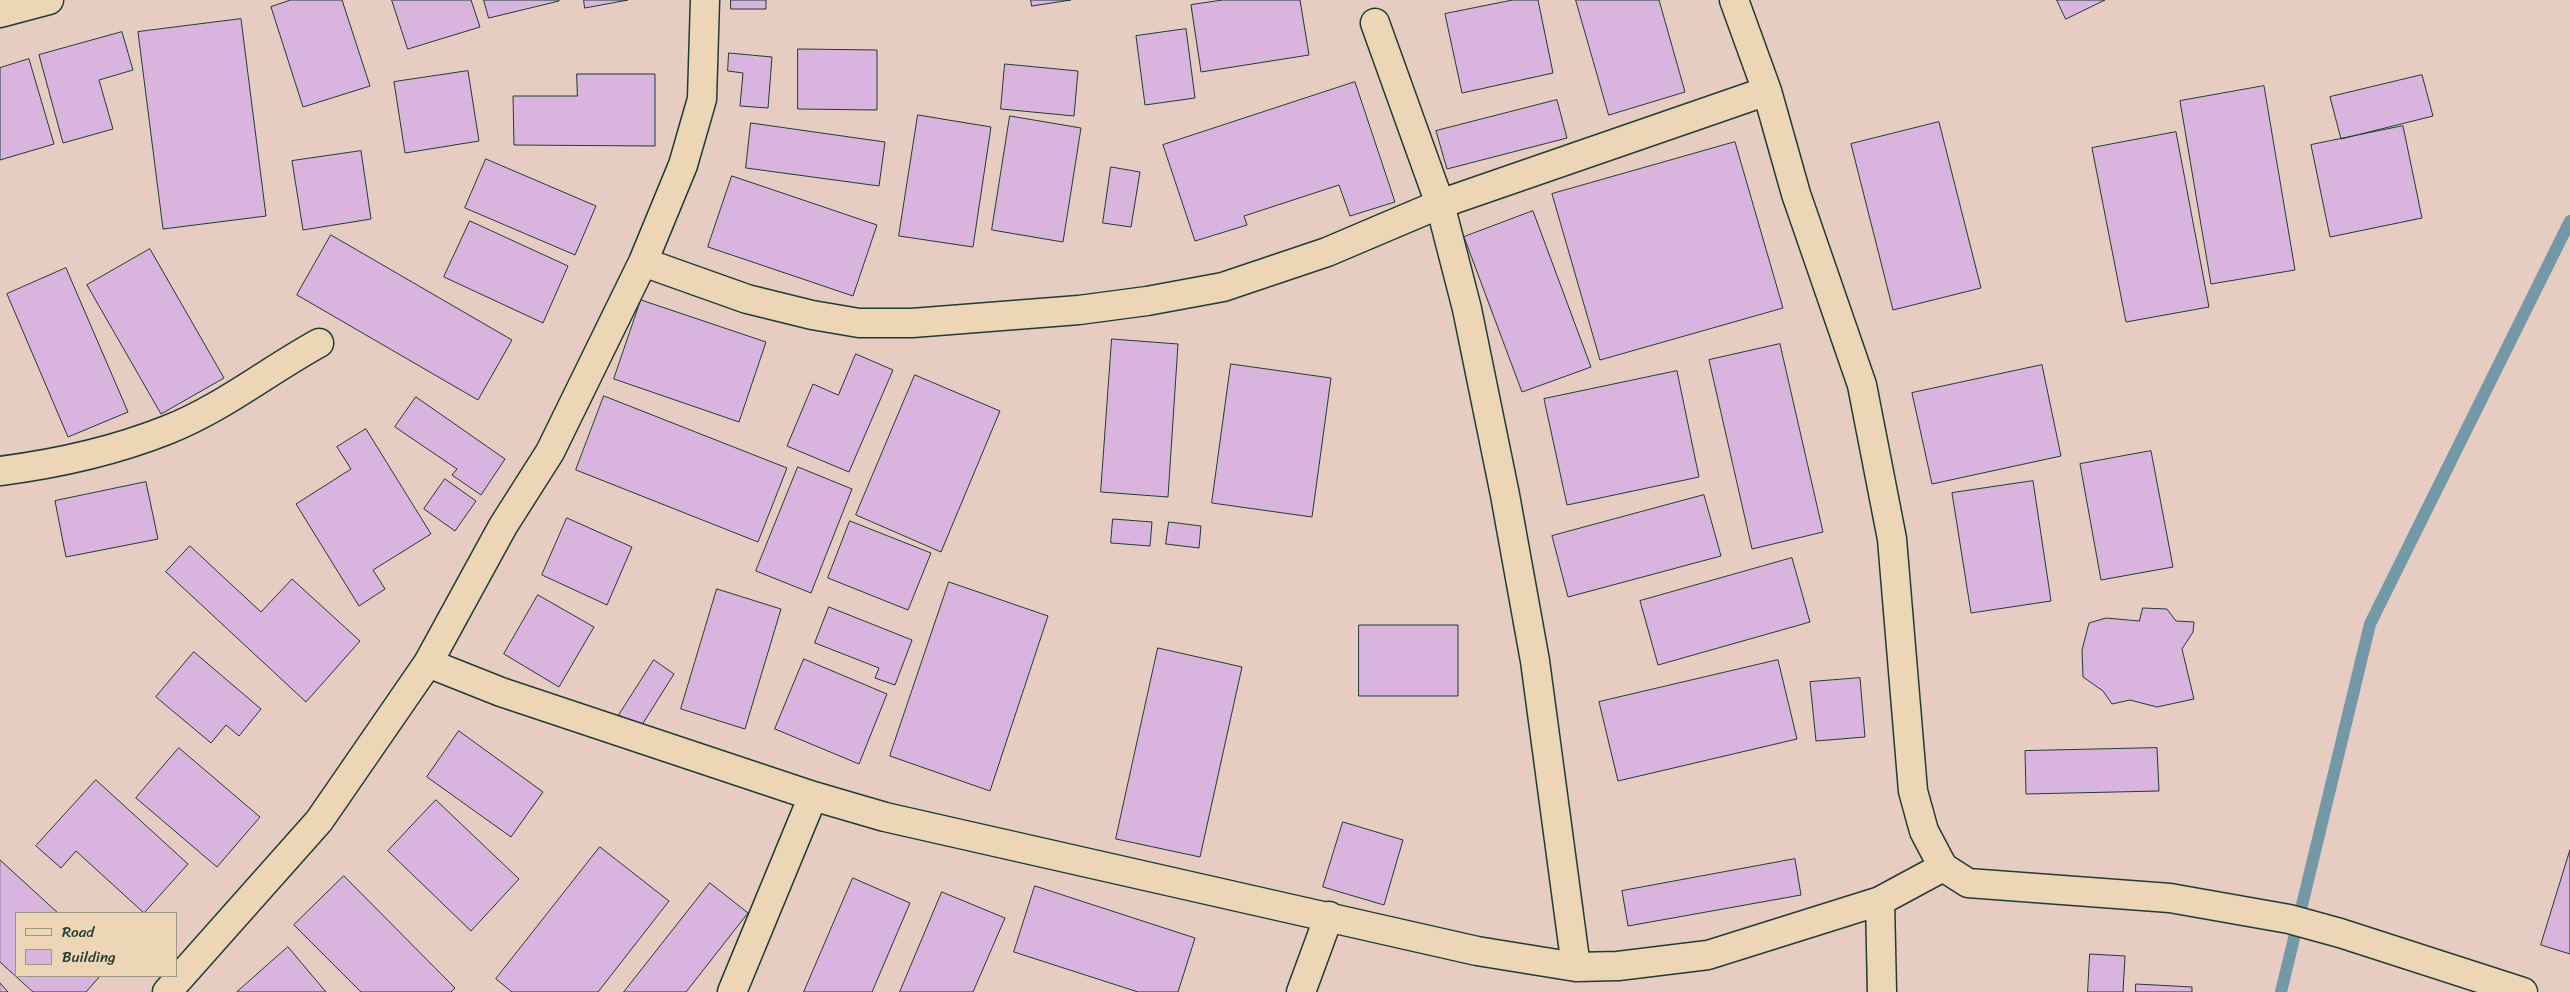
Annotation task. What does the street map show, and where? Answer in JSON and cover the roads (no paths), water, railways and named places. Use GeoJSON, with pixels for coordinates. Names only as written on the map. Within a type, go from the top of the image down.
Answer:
{"type":"FeatureCollection","features":[{"type":"Feature","properties":{"kind":"street"},"geometry":{"type":"LineString","coordinates":[[0,13],[49,0]]}},
{"type":"Feature","properties":{"kind":"street"},"geometry":{"type":"LineString","coordinates":[[167,992],[319,821],[428,663],[504,526],[550,452],[643,262],[682,165],[702,99],[705,0]]}},
{"type":"Feature","properties":{"kind":"street"},"geometry":{"type":"LineString","coordinates":[[1734,0],[1767,91],[1796,194],[1862,384],[1892,539],[1913,791],[1924,831],[1943,867],[1968,883],[2170,898],[2289,919],[2340,933],[2523,992]]}},
{"type":"Feature","properties":{"kind":"street"},"geometry":{"type":"LineString","coordinates":[[1375,23],[1440,204],[1466,310],[1507,504],[1535,661],[1576,967]]}},
{"type":"Feature","properties":{"kind":"street"},"geometry":{"type":"LineString","coordinates":[[643,262],[747,299],[812,315],[858,323],[912,323],[1079,310],[1147,301],[1224,287],[1326,252],[1440,204],[1767,91]]}},
{"type":"Feature","properties":{"kind":"street"},"geometry":{"type":"LineString","coordinates":[[0,471],[58,463],[167,430],[230,398],[319,343]]}},
{"type":"Feature","properties":{"kind":"street"},"geometry":{"type":"LineString","coordinates":[[428,663],[500,692],[813,796],[895,819],[1477,951],[1576,967],[1618,966],[1708,955],[1880,901],[1943,867]]}},
{"type":"Feature","properties":{"kind":"street"},"geometry":{"type":"LineString","coordinates":[[732,992],[813,796]]}},
{"type":"Feature","properties":{"kind":"street"},"geometry":{"type":"LineString","coordinates":[[1880,901],[1882,992]]}},
{"type":"Feature","properties":{"kind":"street"},"geometry":{"type":"LineString","coordinates":[[1301,992],[1329,916]]}},
{"type":"Feature","properties":{"kind":"waterway"},"geometry":{"type":"LineString","coordinates":[[2281,992],[2370,624],[2570,221]]}}]}
